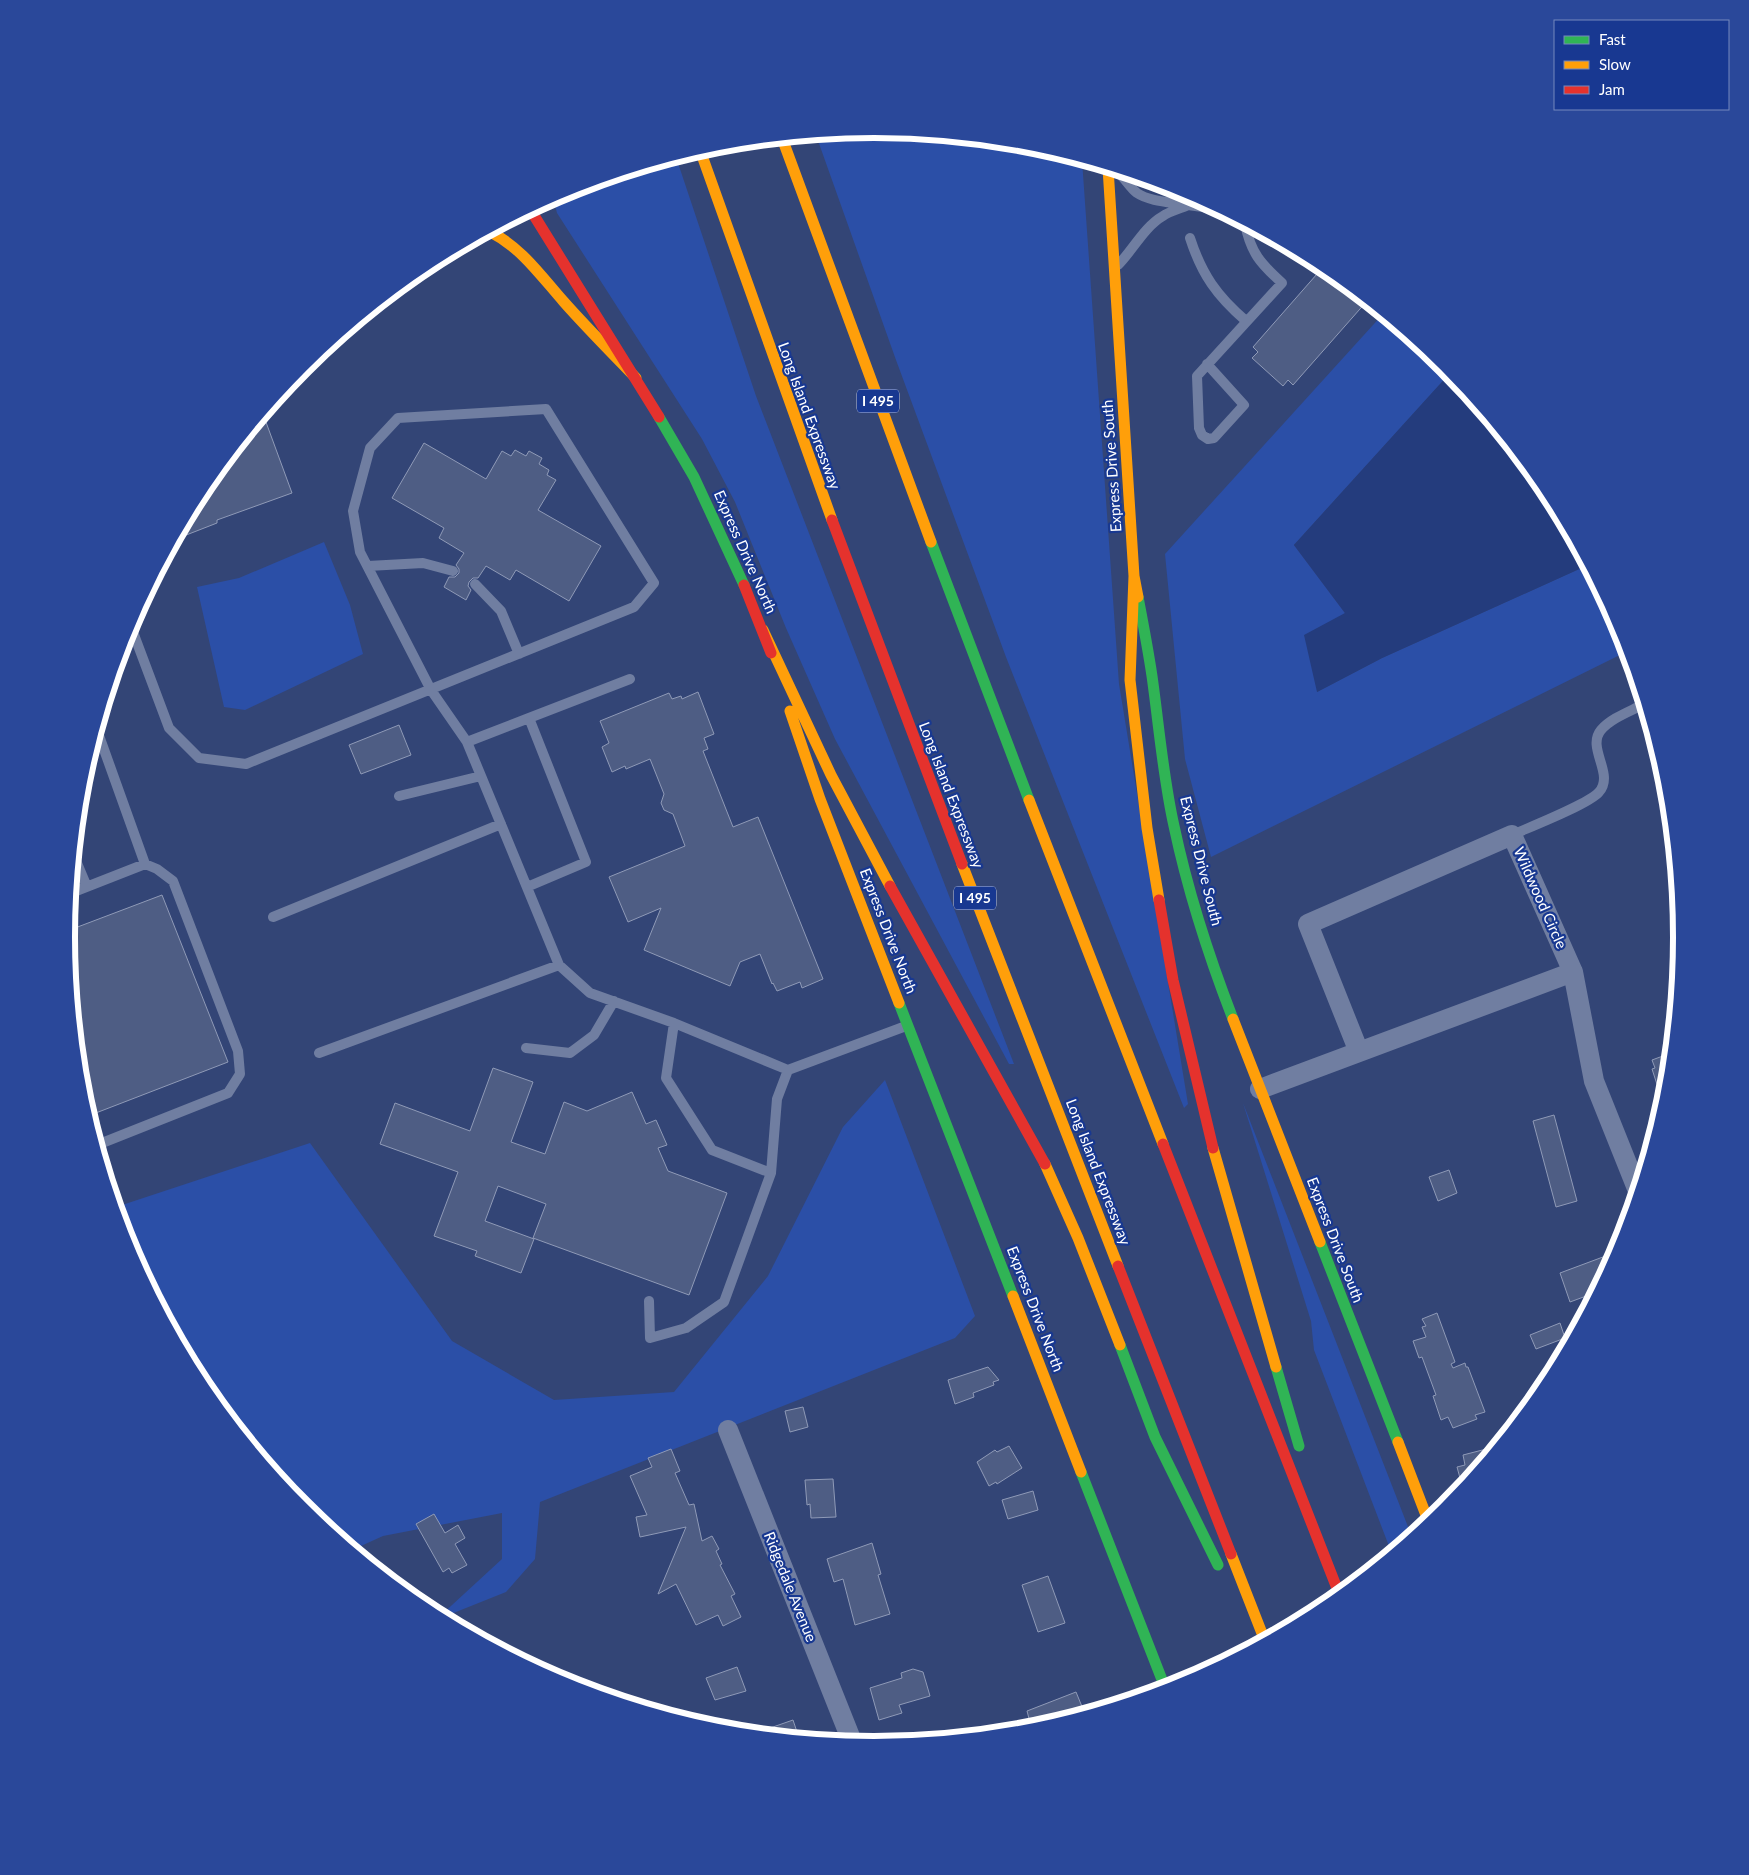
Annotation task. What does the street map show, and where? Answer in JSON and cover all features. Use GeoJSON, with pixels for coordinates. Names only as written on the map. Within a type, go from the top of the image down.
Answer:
{"type":"FeatureCollection","features":[{"type":"Feature","properties":{"kind":"main road","name":"I 495"},"geometry":{"type":"LineString","coordinates":[[784,144],[922,520],[1024,788],[1338,1588]]}},
{"type":"Feature","properties":{"kind":"main road","name":"Long Island Expressway"},"geometry":{"type":"LineString","coordinates":[[702,157],[762,330],[900,704],[1263,1636]]}},
{"type":"Feature","properties":{"kind":"main road","name":"Express Drive South"},"geometry":{"type":"LineString","coordinates":[[1108,173],[1134,576],[1152,674],[1174,826],[1188,882],[1221,987],[1426,1517]]}},
{"type":"Feature","properties":{"kind":"main road","name":"Express Drive North"},"geometry":{"type":"LineString","coordinates":[[533,215],[636,378],[694,477],[763,630],[820,799],[1163,1683]]}},
{"type":"Feature","properties":{"kind":"main road"},"geometry":{"type":"LineString","coordinates":[[494,235],[513,245],[529,259],[563,300],[636,378]]}},
{"type":"Feature","properties":{"kind":"main road"},"geometry":{"type":"LineString","coordinates":[[1134,576],[1130,680],[1147,828],[1172,980],[1223,1187],[1304,1462]]}},
{"type":"Feature","properties":{"kind":"main road"},"geometry":{"type":"LineString","coordinates":[[763,630],[831,775],[857,825],[1049,1172],[1078,1238],[1155,1437],[1223,1576]]}},
{"type":"Feature","properties":{"kind":"main road"},"geometry":{"type":"LineString","coordinates":[[1315,1499],[1339,1588]]}},
{"type":"Feature","properties":{"kind":"main road"},"geometry":{"type":"LineString","coordinates":[[1244,1619],[1255,1640]]}},
{"type":"Feature","properties":{"kind":"street","name":"Wildwood Circle"},"geometry":{"type":"LineString","coordinates":[[1358,1052],[1308,924],[1512,835],[1573,972],[1594,1081],[1635,1184]]}},
{"type":"Feature","properties":{"kind":"street"},"geometry":{"type":"LineString","coordinates":[[1260,1089],[1573,972]]}},
{"type":"Feature","properties":{"kind":"street","name":"Ridgedale Avenue"},"geometry":{"type":"LineString","coordinates":[[728,1430],[850,1736]]}},
{"type":"Feature","properties":{"kind":"lane"},"geometry":{"type":"LineString","coordinates":[[1125,178],[1136,192],[1144,196],[1178,198]]}},
{"type":"Feature","properties":{"kind":"lane"},"geometry":{"type":"LineString","coordinates":[[1114,270],[1156,221],[1164,215],[1175,212],[1186,202]]}},
{"type":"Feature","properties":{"kind":"lane"},"geometry":{"type":"LineString","coordinates":[[1207,364],[1244,405],[1214,438],[1208,439],[1202,435],[1199,428],[1197,376],[1207,364],[1282,283],[1264,267],[1254,254],[1246,230]]}},
{"type":"Feature","properties":{"kind":"lane"},"geometry":{"type":"LineString","coordinates":[[1190,238],[1207,280],[1220,297],[1246,322]]}},
{"type":"Feature","properties":{"kind":"lane"},"geometry":{"type":"LineString","coordinates":[[134,636],[169,728],[199,758],[246,764],[431,690],[634,607],[654,584],[546,409],[398,418],[370,448],[353,511],[360,552],[431,690],[467,742],[560,966],[590,993],[674,1023],[788,1070],[909,1025]]}},
{"type":"Feature","properties":{"kind":"lane"},"geometry":{"type":"LineString","coordinates":[[368,566],[423,563],[453,571]]}},
{"type":"Feature","properties":{"kind":"lane"},"geometry":{"type":"LineString","coordinates":[[475,584],[501,611],[519,654]]}},
{"type":"Feature","properties":{"kind":"lane"},"geometry":{"type":"LineString","coordinates":[[467,742],[630,679]]}},
{"type":"Feature","properties":{"kind":"lane"},"geometry":{"type":"LineString","coordinates":[[1512,835],[1599,793],[1604,781],[1597,745],[1600,730],[1615,719],[1640,706]]}},
{"type":"Feature","properties":{"kind":"lane"},"geometry":{"type":"LineString","coordinates":[[527,887],[586,862],[529,718]]}},
{"type":"Feature","properties":{"kind":"lane"},"geometry":{"type":"LineString","coordinates":[[100,739],[145,864]]}},
{"type":"Feature","properties":{"kind":"lane"},"geometry":{"type":"LineString","coordinates":[[398,796],[481,776]]}},
{"type":"Feature","properties":{"kind":"lane"},"geometry":{"type":"LineString","coordinates":[[274,917],[501,824]]}},
{"type":"Feature","properties":{"kind":"lane"},"geometry":{"type":"LineString","coordinates":[[77,891],[145,864],[157,869],[173,881],[238,1052],[240,1074],[228,1093],[102,1143]]}},
{"type":"Feature","properties":{"kind":"lane"},"geometry":{"type":"LineString","coordinates":[[79,867],[87,887]]}},
{"type":"Feature","properties":{"kind":"lane"},"geometry":{"type":"LineString","coordinates":[[319,1053],[560,966]]}},
{"type":"Feature","properties":{"kind":"lane"},"geometry":{"type":"LineString","coordinates":[[526,1048],[570,1053],[594,1036],[614,1001]]}},
{"type":"Feature","properties":{"kind":"lane"},"geometry":{"type":"LineString","coordinates":[[674,1023],[666,1078],[712,1150],[772,1173]]}},
{"type":"Feature","properties":{"kind":"lane"},"geometry":{"type":"LineString","coordinates":[[649,1301],[650,1338],[686,1328],[724,1302],[772,1173],[776,1099],[788,1070]]}},
{"type":"Feature","properties":{"kind":"shaded area"},"geometry":{"type":"Polygon","coordinates":[[[874,138],[927,140],[979,145],[1030,153],[1082,165],[1119,684],[1188,1104],[1184,1108],[1006,657],[896,360],[818,140],[874,138]]]}},
{"type":"Feature","properties":{"kind":"shaded area"},"geometry":{"type":"Polygon","coordinates":[[[678,163],[756,396],[1014,1064],[1009,1064],[835,739],[786,628],[735,502],[702,439],[557,213],[555,205],[569,199],[618,180],[678,163]]]}},
{"type":"Feature","properties":{"kind":"shaded area"},"geometry":{"type":"Polygon","coordinates":[[[1379,318],[1402,336],[1446,378],[1294,545],[1345,613],[1317,692],[1382,658],[1583,567],[1592,584],[1622,654],[1211,857],[1185,759],[1165,554],[1379,318]]]}},
{"type":"Feature","properties":{"kind":"shaded area"},"geometry":{"type":"Polygon","coordinates":[[[1446,378],[1476,410],[1509,451],[1539,493],[1583,567],[1382,658],[1317,692],[1304,635],[1345,613],[1294,545],[1446,378]]]}},
{"type":"Feature","properties":{"kind":"shaded area"},"geometry":{"type":"Polygon","coordinates":[[[324,542],[350,605],[363,654],[245,710],[224,707],[197,587],[239,578],[324,542]]]}},
{"type":"Feature","properties":{"kind":"shaded area"},"geometry":{"type":"Polygon","coordinates":[[[885,1080],[975,1316],[955,1338],[540,1502],[535,1559],[506,1592],[450,1614],[445,1611],[502,1559],[502,1513],[383,1536],[358,1547],[347,1539],[273,1465],[210,1382],[182,1337],[157,1291],[121,1205],[310,1143],[452,1341],[554,1400],[674,1392],[768,1276],[843,1127],[885,1080]]]}},
{"type":"Feature","properties":{"kind":"shaded area"},"geometry":{"type":"Polygon","coordinates":[[[1243,1103],[1410,1532],[1390,1549],[1314,1350],[1311,1321],[1243,1103]]]}},
{"type":"Feature","properties":{"kind":"building"},"geometry":{"type":"Polygon","coordinates":[[[1318,273],[1363,305],[1293,385],[1288,380],[1283,386],[1252,358],[1258,352],[1253,347],[1318,273]]]}},
{"type":"Feature","properties":{"kind":"building"},"geometry":{"type":"Polygon","coordinates":[[[265,420],[292,493],[217,520],[217,523],[183,536],[210,493],[265,420]]]}},
{"type":"Feature","properties":{"kind":"building"},"geometry":{"type":"Polygon","coordinates":[[[424,443],[486,479],[502,451],[511,456],[515,450],[526,456],[529,451],[542,458],[539,464],[549,470],[547,475],[556,480],[538,510],[601,546],[569,601],[516,570],[510,580],[486,566],[478,578],[473,578],[469,582],[468,586],[471,590],[466,600],[444,587],[449,577],[455,577],[459,573],[456,565],[464,553],[439,538],[444,528],[392,498],[424,443]]]}},
{"type":"Feature","properties":{"kind":"building"},"geometry":{"type":"Polygon","coordinates":[[[698,692],[714,734],[704,738],[708,749],[703,751],[733,827],[758,817],[823,979],[802,988],[800,982],[777,991],[772,984],[760,954],[740,962],[730,986],[644,950],[661,908],[628,922],[609,877],[685,846],[673,814],[664,810],[661,803],[664,794],[650,759],[626,769],[625,766],[612,772],[602,747],[609,743],[600,721],[669,693],[672,699],[681,696],[682,699],[698,692]]]}},
{"type":"Feature","properties":{"kind":"building"},"geometry":{"type":"Polygon","coordinates":[[[399,725],[411,755],[361,774],[349,745],[399,725]]]}},
{"type":"Feature","properties":{"kind":"building"},"geometry":{"type":"Polygon","coordinates":[[[162,895],[228,1062],[95,1113],[82,1042],[77,990],[75,928],[162,895]]]}},
{"type":"Feature","properties":{"kind":"building"},"geometry":{"type":"Polygon","coordinates":[[[1665,1055],[1659,1091],[1652,1069],[1655,1068],[1652,1060],[1665,1055]]]}},
{"type":"Feature","properties":{"kind":"building"},"geometry":{"type":"Polygon","coordinates":[[[493,1068],[533,1082],[511,1142],[545,1154],[564,1102],[587,1111],[632,1092],[646,1124],[656,1120],[667,1145],[658,1148],[668,1171],[727,1193],[689,1295],[533,1238],[546,1204],[498,1186],[485,1221],[534,1239],[521,1273],[475,1256],[477,1251],[434,1236],[458,1172],[380,1144],[395,1103],[470,1131],[493,1068]]]}},
{"type":"Feature","properties":{"kind":"building"},"geometry":{"type":"Polygon","coordinates":[[[1554,1115],[1577,1201],[1556,1207],[1533,1121],[1554,1115]]]}},
{"type":"Feature","properties":{"kind":"building"},"geometry":{"type":"Polygon","coordinates":[[[1449,1170],[1457,1193],[1438,1201],[1429,1177],[1449,1170]]]}},
{"type":"Feature","properties":{"kind":"building"},"geometry":{"type":"Polygon","coordinates":[[[1608,1255],[1590,1295],[1570,1302],[1560,1273],[1608,1255]]]}},
{"type":"Feature","properties":{"kind":"building"},"geometry":{"type":"Polygon","coordinates":[[[1437,1313],[1455,1362],[1451,1364],[1453,1368],[1465,1363],[1466,1367],[1468,1367],[1485,1412],[1475,1415],[1477,1419],[1453,1428],[1448,1417],[1441,1420],[1433,1396],[1436,1395],[1422,1357],[1419,1358],[1413,1341],[1426,1337],[1422,1327],[1426,1326],[1422,1319],[1437,1313]]]}},
{"type":"Feature","properties":{"kind":"building"},"geometry":{"type":"Polygon","coordinates":[[[1560,1323],[1565,1338],[1536,1349],[1530,1335],[1560,1323]]]}},
{"type":"Feature","properties":{"kind":"building"},"geometry":{"type":"Polygon","coordinates":[[[988,1367],[999,1380],[993,1382],[994,1385],[973,1393],[974,1397],[955,1404],[948,1380],[988,1367]]]}},
{"type":"Feature","properties":{"kind":"building"},"geometry":{"type":"Polygon","coordinates":[[[803,1407],[808,1427],[790,1432],[785,1411],[803,1407]]]}},
{"type":"Feature","properties":{"kind":"building"},"geometry":{"type":"Polygon","coordinates":[[[1009,1446],[1022,1468],[997,1484],[996,1482],[989,1486],[977,1462],[995,1450],[997,1452],[1009,1446]]]}},
{"type":"Feature","properties":{"kind":"building"},"geometry":{"type":"Polygon","coordinates":[[[1490,1448],[1461,1481],[1457,1467],[1465,1465],[1463,1455],[1490,1448]]]}},
{"type":"Feature","properties":{"kind":"building"},"geometry":{"type":"Polygon","coordinates":[[[671,1449],[680,1471],[675,1473],[689,1505],[694,1504],[702,1541],[712,1536],[719,1549],[716,1551],[722,1564],[720,1565],[735,1594],[731,1596],[741,1617],[723,1626],[718,1615],[696,1625],[676,1584],[658,1594],[686,1527],[640,1537],[636,1517],[647,1515],[630,1476],[652,1467],[648,1458],[671,1449]]]}},
{"type":"Feature","properties":{"kind":"building"},"geometry":{"type":"Polygon","coordinates":[[[833,1479],[836,1517],[811,1518],[810,1504],[807,1505],[805,1480],[833,1479]]]}},
{"type":"Feature","properties":{"kind":"building"},"geometry":{"type":"Polygon","coordinates":[[[1033,1491],[1038,1510],[1008,1519],[1002,1500],[1033,1491]]]}},
{"type":"Feature","properties":{"kind":"building"},"geometry":{"type":"Polygon","coordinates":[[[434,1514],[445,1533],[458,1525],[465,1538],[455,1544],[467,1565],[452,1573],[449,1568],[443,1572],[416,1524],[434,1514]]]}},
{"type":"Feature","properties":{"kind":"building"},"geometry":{"type":"Polygon","coordinates":[[[872,1543],[881,1574],[878,1575],[890,1614],[855,1625],[843,1579],[834,1582],[827,1559],[872,1543]]]}},
{"type":"Feature","properties":{"kind":"building"},"geometry":{"type":"Polygon","coordinates":[[[1048,1576],[1065,1623],[1038,1632],[1022,1585],[1048,1576]]]}},
{"type":"Feature","properties":{"kind":"building"},"geometry":{"type":"Polygon","coordinates":[[[737,1667],[746,1691],[715,1700],[706,1678],[737,1667]]]}},
{"type":"Feature","properties":{"kind":"building"},"geometry":{"type":"Polygon","coordinates":[[[913,1669],[923,1672],[930,1696],[899,1705],[902,1713],[879,1720],[870,1688],[902,1678],[901,1673],[913,1669]]]}},
{"type":"Feature","properties":{"kind":"building"},"geometry":{"type":"Polygon","coordinates":[[[1076,1692],[1083,1709],[1030,1722],[1027,1711],[1076,1692]]]}},
{"type":"Feature","properties":{"kind":"building"},"geometry":{"type":"Polygon","coordinates":[[[793,1720],[797,1733],[770,1730],[766,1729],[793,1720]]]}},
{"type":"Feature","properties":{"kind":"traffic: fast"},"geometry":{"type":"LineString","coordinates":[[659,417],[694,477],[744,585]]}},
{"type":"Feature","properties":{"kind":"traffic: fast"},"geometry":{"type":"LineString","coordinates":[[931,542],[1029,800]]}},
{"type":"Feature","properties":{"kind":"traffic: fast"},"geometry":{"type":"LineString","coordinates":[[1138,597],[1174,826],[1200,924],[1233,1019]]}},
{"type":"Feature","properties":{"kind":"traffic: fast"},"geometry":{"type":"LineString","coordinates":[[899,1003],[1013,1296]]}},
{"type":"Feature","properties":{"kind":"traffic: fast"},"geometry":{"type":"LineString","coordinates":[[1320,1242],[1398,1442]]}},
{"type":"Feature","properties":{"kind":"traffic: fast"},"geometry":{"type":"LineString","coordinates":[[1120,1345],[1155,1437],[1218,1565]]}},
{"type":"Feature","properties":{"kind":"traffic: fast"},"geometry":{"type":"LineString","coordinates":[[1276,1367],[1299,1446]]}},
{"type":"Feature","properties":{"kind":"traffic: fast"},"geometry":{"type":"LineString","coordinates":[[1081,1472],[1163,1683]]}},
{"type":"Feature","properties":{"kind":"traffic: slow"},"geometry":{"type":"LineString","coordinates":[[784,144],[931,542]]}},
{"type":"Feature","properties":{"kind":"traffic: slow"},"geometry":{"type":"LineString","coordinates":[[702,157],[832,520]]}},
{"type":"Feature","properties":{"kind":"traffic: slow"},"geometry":{"type":"LineString","coordinates":[[1108,173],[1134,576],[1138,597]]}},
{"type":"Feature","properties":{"kind":"traffic: slow"},"geometry":{"type":"LineString","coordinates":[[495,234],[511,245],[530,263],[573,312],[636,378]]}},
{"type":"Feature","properties":{"kind":"traffic: slow"},"geometry":{"type":"LineString","coordinates":[[1134,576],[1130,680],[1147,828],[1159,900]]}},
{"type":"Feature","properties":{"kind":"traffic: slow"},"geometry":{"type":"LineString","coordinates":[[763,630],[831,775],[890,886]]}},
{"type":"Feature","properties":{"kind":"traffic: slow"},"geometry":{"type":"LineString","coordinates":[[790,711],[820,799],[899,1003]]}},
{"type":"Feature","properties":{"kind":"traffic: slow"},"geometry":{"type":"LineString","coordinates":[[1029,800],[1163,1144]]}},
{"type":"Feature","properties":{"kind":"traffic: slow"},"geometry":{"type":"LineString","coordinates":[[962,864],[1118,1266]]}},
{"type":"Feature","properties":{"kind":"traffic: slow"},"geometry":{"type":"LineString","coordinates":[[1233,1019],[1320,1242]]}},
{"type":"Feature","properties":{"kind":"traffic: slow"},"geometry":{"type":"LineString","coordinates":[[1213,1148],[1276,1367]]}},
{"type":"Feature","properties":{"kind":"traffic: slow"},"geometry":{"type":"LineString","coordinates":[[1045,1164],[1078,1238],[1120,1345]]}},
{"type":"Feature","properties":{"kind":"traffic: slow"},"geometry":{"type":"LineString","coordinates":[[1013,1296],[1081,1472]]}},
{"type":"Feature","properties":{"kind":"traffic: slow"},"geometry":{"type":"LineString","coordinates":[[1398,1442],[1426,1516]]}},
{"type":"Feature","properties":{"kind":"traffic: slow"},"geometry":{"type":"LineString","coordinates":[[1231,1554],[1263,1636]]}},
{"type":"Feature","properties":{"kind":"traffic: jam"},"geometry":{"type":"LineString","coordinates":[[533,215],[659,417]]}},
{"type":"Feature","properties":{"kind":"traffic: jam"},"geometry":{"type":"LineString","coordinates":[[832,520],[962,864]]}},
{"type":"Feature","properties":{"kind":"traffic: jam"},"geometry":{"type":"LineString","coordinates":[[744,585],[771,653]]}},
{"type":"Feature","properties":{"kind":"traffic: jam"},"geometry":{"type":"LineString","coordinates":[[890,886],[1045,1164]]}},
{"type":"Feature","properties":{"kind":"traffic: jam"},"geometry":{"type":"LineString","coordinates":[[1159,900],[1173,980],[1213,1148]]}},
{"type":"Feature","properties":{"kind":"traffic: jam"},"geometry":{"type":"LineString","coordinates":[[1163,1144],[1337,1589]]}},
{"type":"Feature","properties":{"kind":"traffic: jam"},"geometry":{"type":"LineString","coordinates":[[1118,1266],[1231,1554]]}}]}
